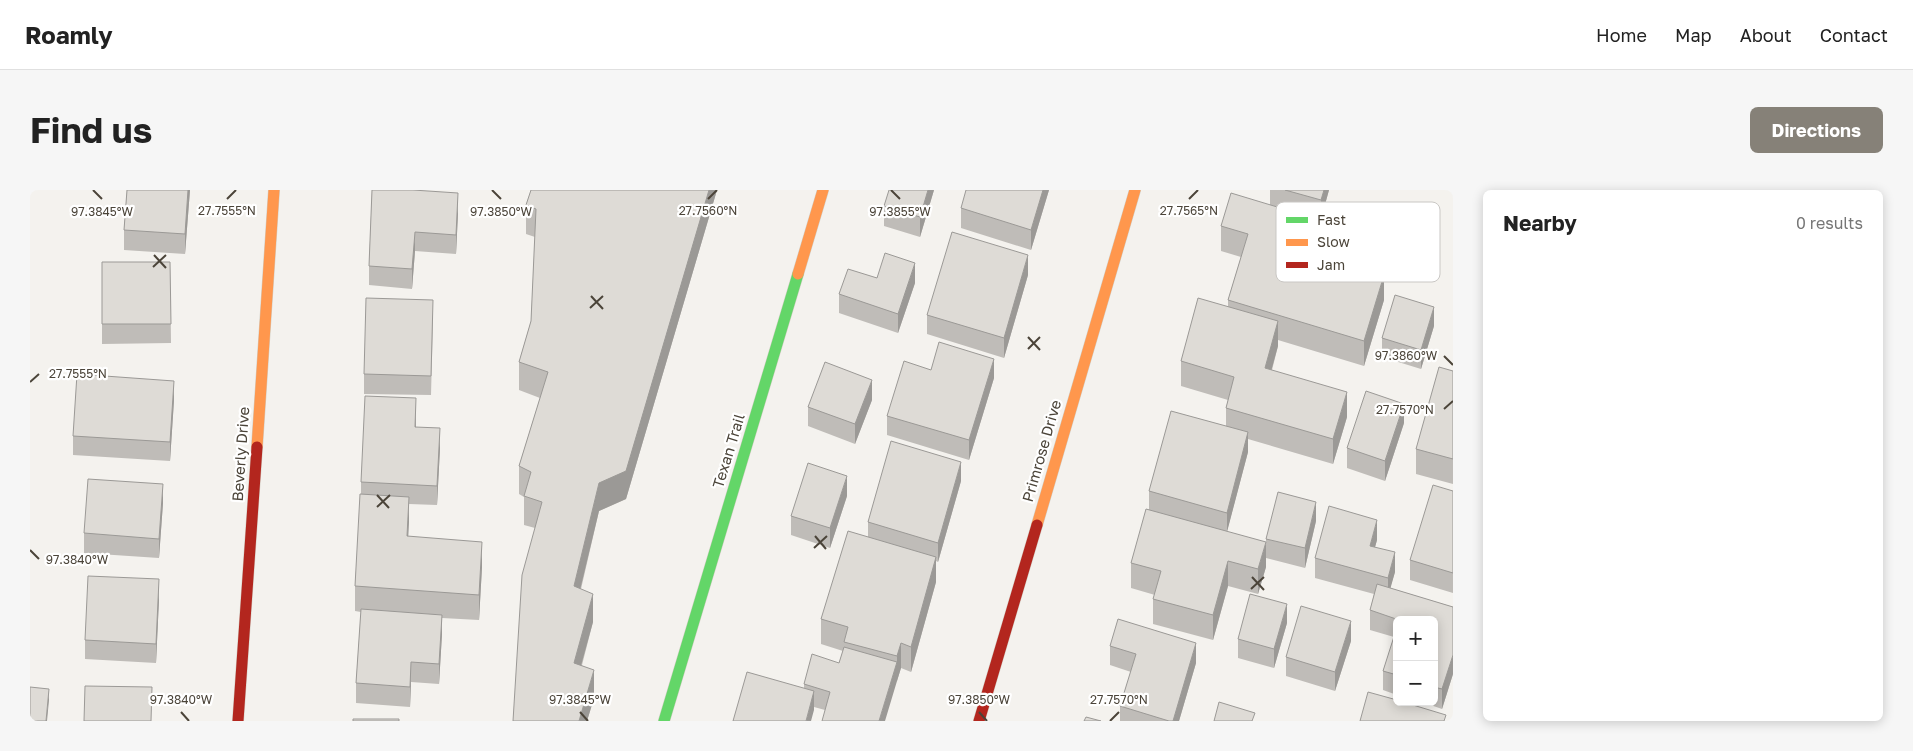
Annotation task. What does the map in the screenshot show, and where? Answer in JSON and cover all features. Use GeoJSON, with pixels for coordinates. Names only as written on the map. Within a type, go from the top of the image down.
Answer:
{"type":"FeatureCollection","features":[{"type":"Feature","properties":{"kind":"street","name":"Beverly Drive"},"geometry":{"type":"LineString","coordinates":[[238,721],[274,190]]}},
{"type":"Feature","properties":{"kind":"street","name":"Texan Trail"},"geometry":{"type":"LineString","coordinates":[[664,721],[823,190]]}},
{"type":"Feature","properties":{"kind":"street","name":"Primrose Drive"},"geometry":{"type":"LineString","coordinates":[[979,721],[1135,190]]}},
{"type":"Feature","properties":{"kind":"building"},"geometry":{"type":"Polygon","coordinates":[[[127,190],[188,190],[185,234],[124,230],[127,190]]]}},
{"type":"Feature","properties":{"kind":"building"},"geometry":{"type":"Polygon","coordinates":[[[372,190],[458,193],[456,235],[415,232],[412,269],[369,266],[372,190]]]}},
{"type":"Feature","properties":{"kind":"building"},"geometry":{"type":"Polygon","coordinates":[[[531,190],[709,190],[626,471],[599,483],[574,586],[593,594],[574,663],[594,670],[579,721],[513,721],[522,575],[542,502],[524,496],[531,472],[519,466],[548,372],[519,362],[531,321],[536,209],[526,205],[531,190]]]}},
{"type":"Feature","properties":{"kind":"building"},"geometry":{"type":"Polygon","coordinates":[[[889,190],[928,190],[920,217],[884,206],[889,190]]]}},
{"type":"Feature","properties":{"kind":"building"},"geometry":{"type":"Polygon","coordinates":[[[966,190],[1043,190],[1031,230],[961,208],[966,190]]]}},
{"type":"Feature","properties":{"kind":"building"},"geometry":{"type":"Polygon","coordinates":[[[1285,190],[1324,190],[1321,200],[1285,190]]]}},
{"type":"Feature","properties":{"kind":"building"},"geometry":{"type":"Polygon","coordinates":[[[1231,193],[1276,207],[1276,282],[1382,282],[1364,341],[1228,300],[1248,234],[1221,226],[1231,193]]]}},
{"type":"Feature","properties":{"kind":"building"},"geometry":{"type":"Polygon","coordinates":[[[952,232],[1028,255],[1004,338],[927,315],[952,232]]]}},
{"type":"Feature","properties":{"kind":"building"},"geometry":{"type":"Polygon","coordinates":[[[885,253],[915,263],[898,314],[839,294],[848,269],[877,278],[885,253]]]}},
{"type":"Feature","properties":{"kind":"building"},"geometry":{"type":"Polygon","coordinates":[[[102,262],[170,262],[171,324],[102,324],[102,262]]]}},
{"type":"Feature","properties":{"kind":"building"},"geometry":{"type":"Polygon","coordinates":[[[1395,295],[1434,307],[1421,350],[1382,338],[1395,295]]]}},
{"type":"Feature","properties":{"kind":"building"},"geometry":{"type":"Polygon","coordinates":[[[366,298],[433,300],[431,376],[364,374],[366,298]]]}},
{"type":"Feature","properties":{"kind":"building"},"geometry":{"type":"Polygon","coordinates":[[[1198,298],[1278,321],[1265,368],[1347,392],[1333,439],[1226,408],[1234,377],[1181,361],[1198,298]]]}},
{"type":"Feature","properties":{"kind":"building"},"geometry":{"type":"Polygon","coordinates":[[[939,342],[994,359],[969,440],[887,416],[904,361],[931,370],[939,342]]]}},
{"type":"Feature","properties":{"kind":"building"},"geometry":{"type":"Polygon","coordinates":[[[825,362],[872,380],[855,424],[808,407],[825,362]]]}},
{"type":"Feature","properties":{"kind":"building"},"geometry":{"type":"Polygon","coordinates":[[[1439,367],[1453,371],[1453,459],[1416,449],[1439,367]]]}},
{"type":"Feature","properties":{"kind":"building"},"geometry":{"type":"Polygon","coordinates":[[[77,374],[174,381],[170,442],[73,436],[77,374]]]}},
{"type":"Feature","properties":{"kind":"building"},"geometry":{"type":"Polygon","coordinates":[[[1366,391],[1404,404],[1385,461],[1347,448],[1366,391]]]}},
{"type":"Feature","properties":{"kind":"building"},"geometry":{"type":"Polygon","coordinates":[[[365,396],[416,398],[415,427],[440,428],[437,486],[361,482],[365,396]]]}},
{"type":"Feature","properties":{"kind":"building"},"geometry":{"type":"Polygon","coordinates":[[[1171,411],[1248,432],[1227,513],[1149,491],[1171,411]]]}},
{"type":"Feature","properties":{"kind":"building"},"geometry":{"type":"Polygon","coordinates":[[[891,441],[961,462],[938,543],[868,522],[891,441]]]}},
{"type":"Feature","properties":{"kind":"building"},"geometry":{"type":"Polygon","coordinates":[[[808,463],[847,476],[830,528],[791,516],[808,463]]]}},
{"type":"Feature","properties":{"kind":"building"},"geometry":{"type":"Polygon","coordinates":[[[88,479],[163,484],[159,539],[84,533],[88,479]]]}},
{"type":"Feature","properties":{"kind":"building"},"geometry":{"type":"Polygon","coordinates":[[[1433,485],[1453,491],[1453,573],[1410,560],[1433,485]]]}},
{"type":"Feature","properties":{"kind":"building"},"geometry":{"type":"Polygon","coordinates":[[[1278,492],[1316,502],[1305,548],[1266,539],[1278,492]]]}},
{"type":"Feature","properties":{"kind":"building"},"geometry":{"type":"Polygon","coordinates":[[[360,494],[409,497],[407,536],[482,542],[479,595],[355,586],[360,494]]]}},
{"type":"Feature","properties":{"kind":"building"},"geometry":{"type":"Polygon","coordinates":[[[1329,506],[1377,520],[1370,546],[1395,552],[1388,578],[1315,558],[1329,506]]]}},
{"type":"Feature","properties":{"kind":"building"},"geometry":{"type":"Polygon","coordinates":[[[1146,509],[1266,542],[1258,569],[1228,561],[1213,615],[1153,599],[1161,571],[1131,563],[1146,509]]]}},
{"type":"Feature","properties":{"kind":"building"},"geometry":{"type":"Polygon","coordinates":[[[848,531],[936,557],[911,647],[901,643],[897,656],[844,642],[848,627],[821,619],[848,531]]]}},
{"type":"Feature","properties":{"kind":"building"},"geometry":{"type":"Polygon","coordinates":[[[88,576],[159,579],[156,644],[85,640],[88,576]]]}},
{"type":"Feature","properties":{"kind":"building"},"geometry":{"type":"Polygon","coordinates":[[[1377,584],[1453,607],[1453,655],[1442,689],[1438,688],[1438,616],[1393,616],[1393,618],[1370,610],[1377,584]]]}},
{"type":"Feature","properties":{"kind":"building"},"geometry":{"type":"Polygon","coordinates":[[[1250,594],[1287,604],[1274,649],[1238,639],[1250,594]]]}},
{"type":"Feature","properties":{"kind":"building"},"geometry":{"type":"Polygon","coordinates":[[[1301,606],[1351,621],[1335,672],[1286,657],[1301,606]]]}},
{"type":"Feature","properties":{"kind":"building"},"geometry":{"type":"Polygon","coordinates":[[[361,609],[442,615],[439,664],[411,662],[410,687],[356,683],[361,609]]]}},
{"type":"Feature","properties":{"kind":"building"},"geometry":{"type":"Polygon","coordinates":[[[1118,619],[1196,643],[1173,721],[1120,706],[1136,654],[1110,646],[1118,619]]]}},
{"type":"Feature","properties":{"kind":"building"},"geometry":{"type":"Polygon","coordinates":[[[1393,640],[1393,674],[1383,671],[1393,640]]]}},
{"type":"Feature","properties":{"kind":"building"},"geometry":{"type":"Polygon","coordinates":[[[844,647],[897,662],[879,721],[822,721],[830,692],[804,684],[812,654],[839,663],[844,647]]]}},
{"type":"Feature","properties":{"kind":"building"},"geometry":{"type":"Polygon","coordinates":[[[747,672],[814,691],[806,721],[733,721],[747,672]]]}},
{"type":"Feature","properties":{"kind":"building"},"geometry":{"type":"Polygon","coordinates":[[[85,686],[152,687],[151,721],[84,721],[85,686]]]}},
{"type":"Feature","properties":{"kind":"building"},"geometry":{"type":"Polygon","coordinates":[[[30,687],[49,689],[46,721],[30,721],[30,687]]]}},
{"type":"Feature","properties":{"kind":"building"},"geometry":{"type":"Polygon","coordinates":[[[1368,692],[1393,699],[1393,706],[1416,706],[1446,715],[1444,721],[1360,721],[1368,692]]]}},
{"type":"Feature","properties":{"kind":"building"},"geometry":{"type":"Polygon","coordinates":[[[1219,702],[1255,713],[1252,721],[1214,721],[1219,702]]]}},
{"type":"Feature","properties":{"kind":"building"},"geometry":{"type":"Polygon","coordinates":[[[1086,717],[1101,721],[1084,721],[1086,717]]]}},
{"type":"Feature","properties":{"kind":"building"},"geometry":{"type":"Polygon","coordinates":[[[353,719],[399,719],[399,721],[353,721],[353,719]]]}},
{"type":"Feature","properties":{"kind":"traffic: fast"},"geometry":{"type":"LineString","coordinates":[[664,721],[798,274]]}},
{"type":"Feature","properties":{"kind":"traffic: slow"},"geometry":{"type":"LineString","coordinates":[[257,447],[274,190]]}},
{"type":"Feature","properties":{"kind":"traffic: slow"},"geometry":{"type":"LineString","coordinates":[[798,274],[823,190]]}},
{"type":"Feature","properties":{"kind":"traffic: slow"},"geometry":{"type":"LineString","coordinates":[[1037,525],[1135,190]]}},
{"type":"Feature","properties":{"kind":"traffic: jam"},"geometry":{"type":"LineString","coordinates":[[238,721],[257,447]]}},
{"type":"Feature","properties":{"kind":"traffic: jam"},"geometry":{"type":"LineString","coordinates":[[979,721],[1037,525]]}}]}
